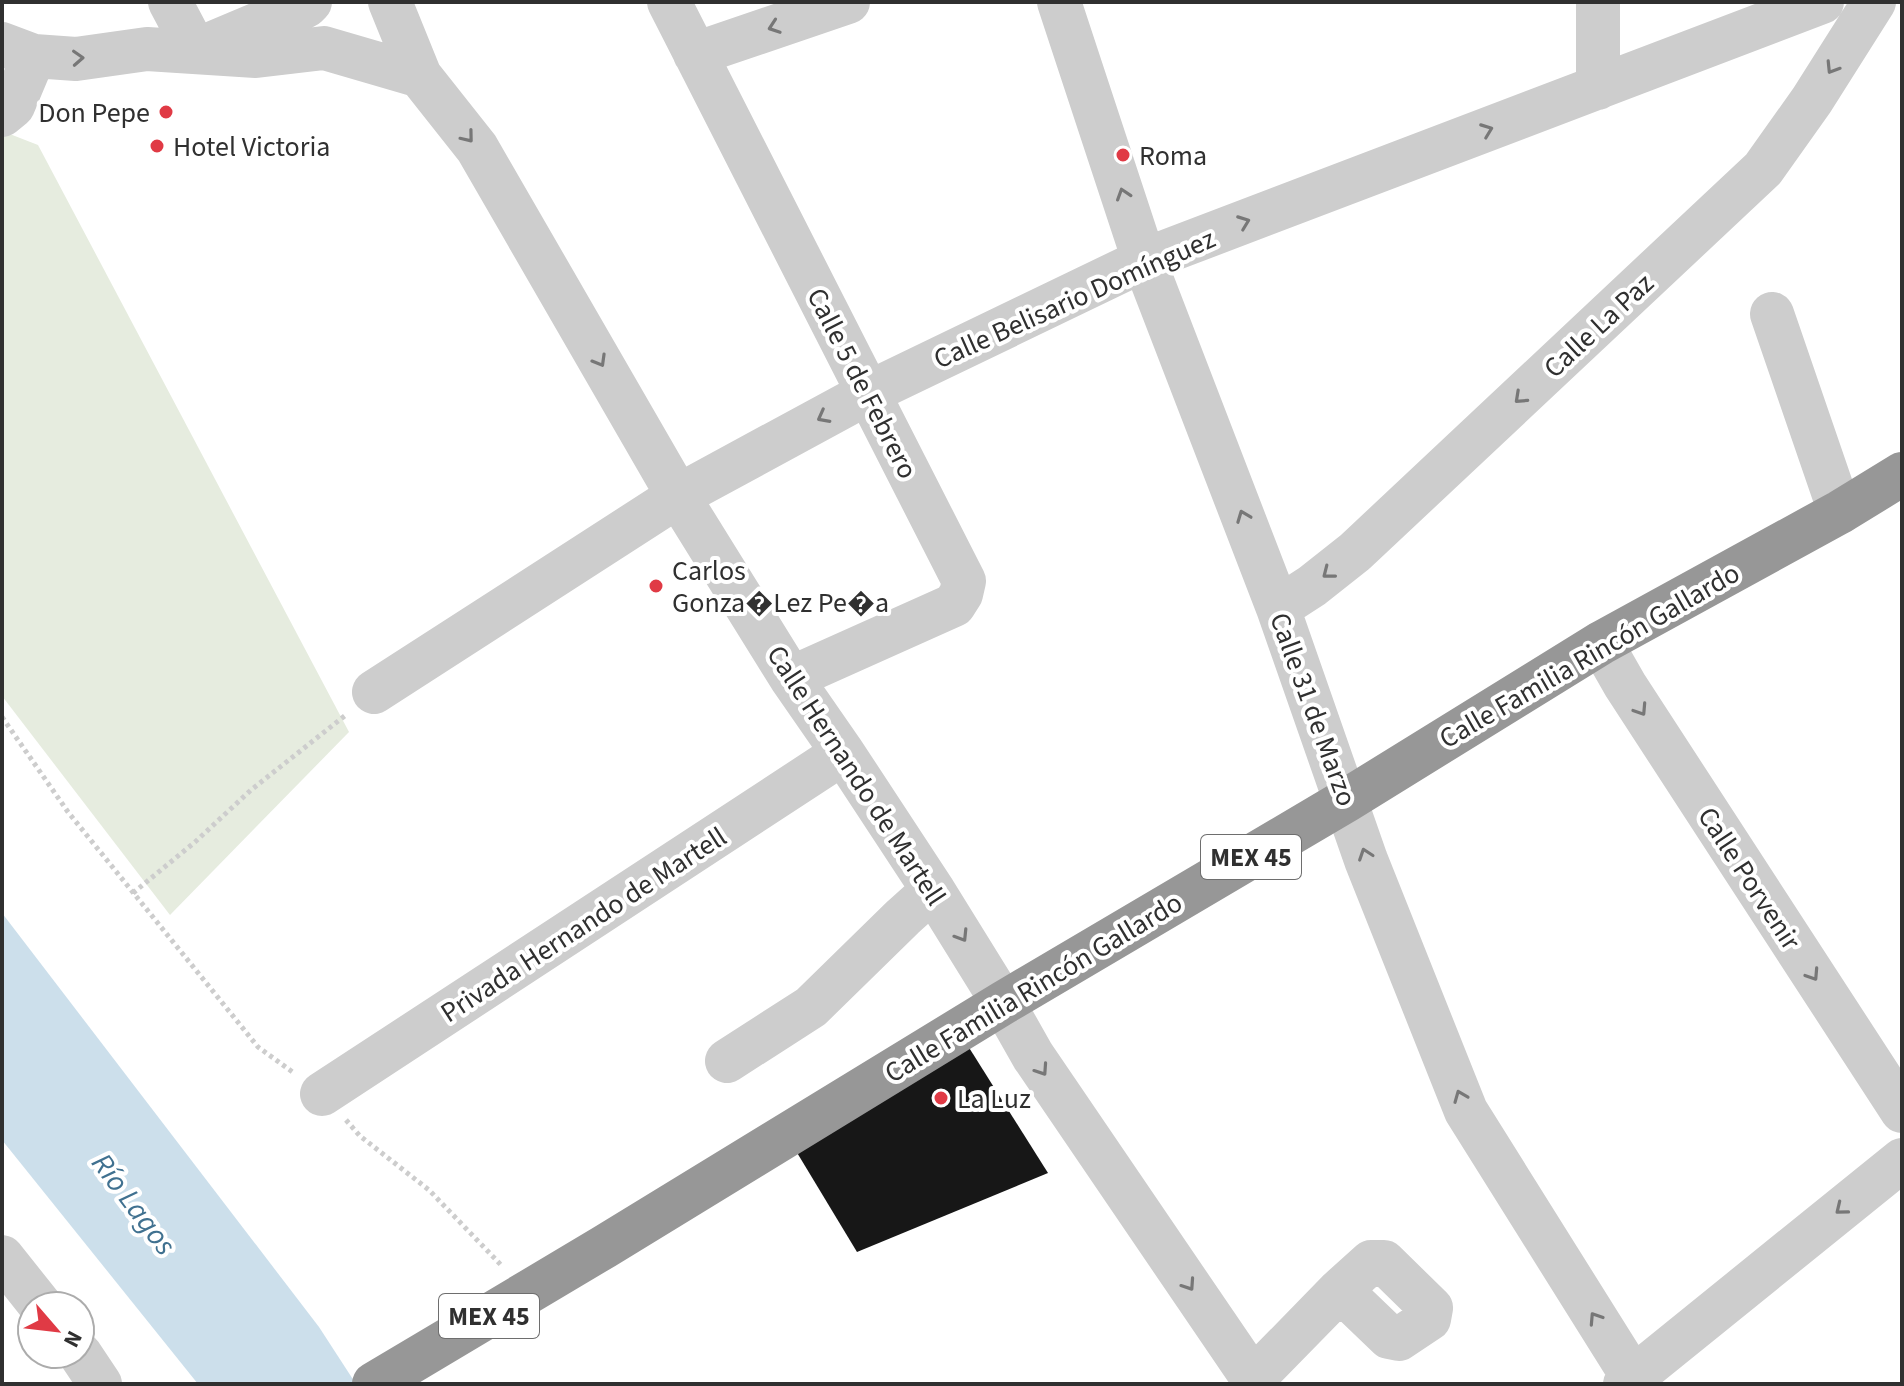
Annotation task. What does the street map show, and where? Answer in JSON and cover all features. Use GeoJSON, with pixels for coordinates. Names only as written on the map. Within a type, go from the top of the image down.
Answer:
{"type":"FeatureCollection","features":[{"type":"Feature","properties":{"kind":"highway","name":"Calle Familia Rincón Gallardo"},"geometry":{"type":"LineString","coordinates":[[374,1384],[1003,1003],[1347,800],[1601,643],[1840,512],[1902,474]]}},
{"type":"Feature","properties":{"kind":"street"},"geometry":{"type":"LineString","coordinates":[[170,2],[196,51]]}},
{"type":"Feature","properties":{"kind":"street"},"geometry":{"type":"LineString","coordinates":[[196,51],[310,2]]}},
{"type":"Feature","properties":{"kind":"street","name":"Calle Hernando de Martell"},"geometry":{"type":"LineString","coordinates":[[390,2],[420,76],[477,148],[678,496],[791,678],[933,890],[1033,1056],[1256,1382]]}},
{"type":"Feature","properties":{"kind":"street","name":"Calle 5 de Febrero"},"geometry":{"type":"LineString","coordinates":[[669,2],[964,581],[954,605],[791,678]]}},
{"type":"Feature","properties":{"kind":"street"},"geometry":{"type":"LineString","coordinates":[[695,54],[848,2]]}},
{"type":"Feature","properties":{"kind":"street","name":"Calle 31 de Marzo"},"geometry":{"type":"LineString","coordinates":[[1059,2],[1144,260],[1278,608],[1366,860],[1466,1111],[1631,1382]]}},
{"type":"Feature","properties":{"kind":"street"},"geometry":{"type":"LineString","coordinates":[[1598,2],[1598,88]]}},
{"type":"Feature","properties":{"kind":"street","name":"Calle Belisario Domínguez"},"geometry":{"type":"LineString","coordinates":[[374,692],[678,496],[868,393],[1144,260],[1822,2]]}},
{"type":"Feature","properties":{"kind":"street","name":"Calle La Paz"},"geometry":{"type":"LineString","coordinates":[[1278,608],[1355,552],[1763,169],[1812,100],[1874,2]]}},
{"type":"Feature","properties":{"kind":"street"},"geometry":{"type":"LineString","coordinates":[[2,115],[13,106],[18,50],[76,59],[147,49],[256,56],[324,48],[420,76]]}},
{"type":"Feature","properties":{"kind":"street"},"geometry":{"type":"LineString","coordinates":[[1772,314],[1840,512]]}},
{"type":"Feature","properties":{"kind":"street","name":"Calle Porvenir"},"geometry":{"type":"LineString","coordinates":[[1601,643],[1634,699],[1902,1111]]}},
{"type":"Feature","properties":{"kind":"street","name":"Privada Hernando de Martell"},"geometry":{"type":"LineString","coordinates":[[322,1094],[843,753]]}},
{"type":"Feature","properties":{"kind":"street"},"geometry":{"type":"LineString","coordinates":[[727,1061],[811,1007],[933,890]]}},
{"type":"Feature","properties":{"kind":"street"},"geometry":{"type":"LineString","coordinates":[[1631,1382],[1902,1160]]}},
{"type":"Feature","properties":{"kind":"street"},"geometry":{"type":"LineString","coordinates":[[2,1257],[28,1290]]}},
{"type":"Feature","properties":{"kind":"street"},"geometry":{"type":"LineString","coordinates":[[1256,1382],[1340,1290]]}},
{"type":"Feature","properties":{"kind":"path"},"geometry":{"type":"LineString","coordinates":[[133,893],[251,790],[374,692]]}},
{"type":"Feature","properties":{"kind":"path"},"geometry":{"type":"LineString","coordinates":[[2,717],[68,812],[258,1047],[322,1094],[360,1136],[429,1190],[528,1292]]}},
{"type":"Feature","properties":{"kind":"shaded area"},"geometry":{"type":"Polygon","coordinates":[[[2,131],[38,145],[349,732],[170,915],[2,696],[2,131]]]}},
{"type":"Feature","properties":{"kind":"water","name":"Río Lagos"},"geometry":{"type":"Polygon","coordinates":[[[2,913],[319,1327],[356,1384],[198,1384],[2,1140],[2,913]]]}},
{"type":"Feature","properties":{"kind":"building","name":"La Luz"},"geometry":{"type":"Polygon","coordinates":[[[968,1046],[1048,1173],[857,1252],[796,1151],[968,1046]]]}},
{"type":"Feature","properties":{"kind":"place","name":"Don Pepe"},"geometry":{"type":"Point","coordinates":[166,112]}},
{"type":"Feature","properties":{"kind":"place","name":"Hotel Victoria"},"geometry":{"type":"Point","coordinates":[157,146]}},
{"type":"Feature","properties":{"kind":"place","name":"Roma"},"geometry":{"type":"Point","coordinates":[1123,155]}},
{"type":"Feature","properties":{"kind":"place","name":"Carlos Gonza�Lez Pe�a"},"geometry":{"type":"Point","coordinates":[656,586]}},
{"type":"Feature","properties":{"kind":"place","name":"La Luz"},"geometry":{"type":"Point","coordinates":[941,1098]}}]}
